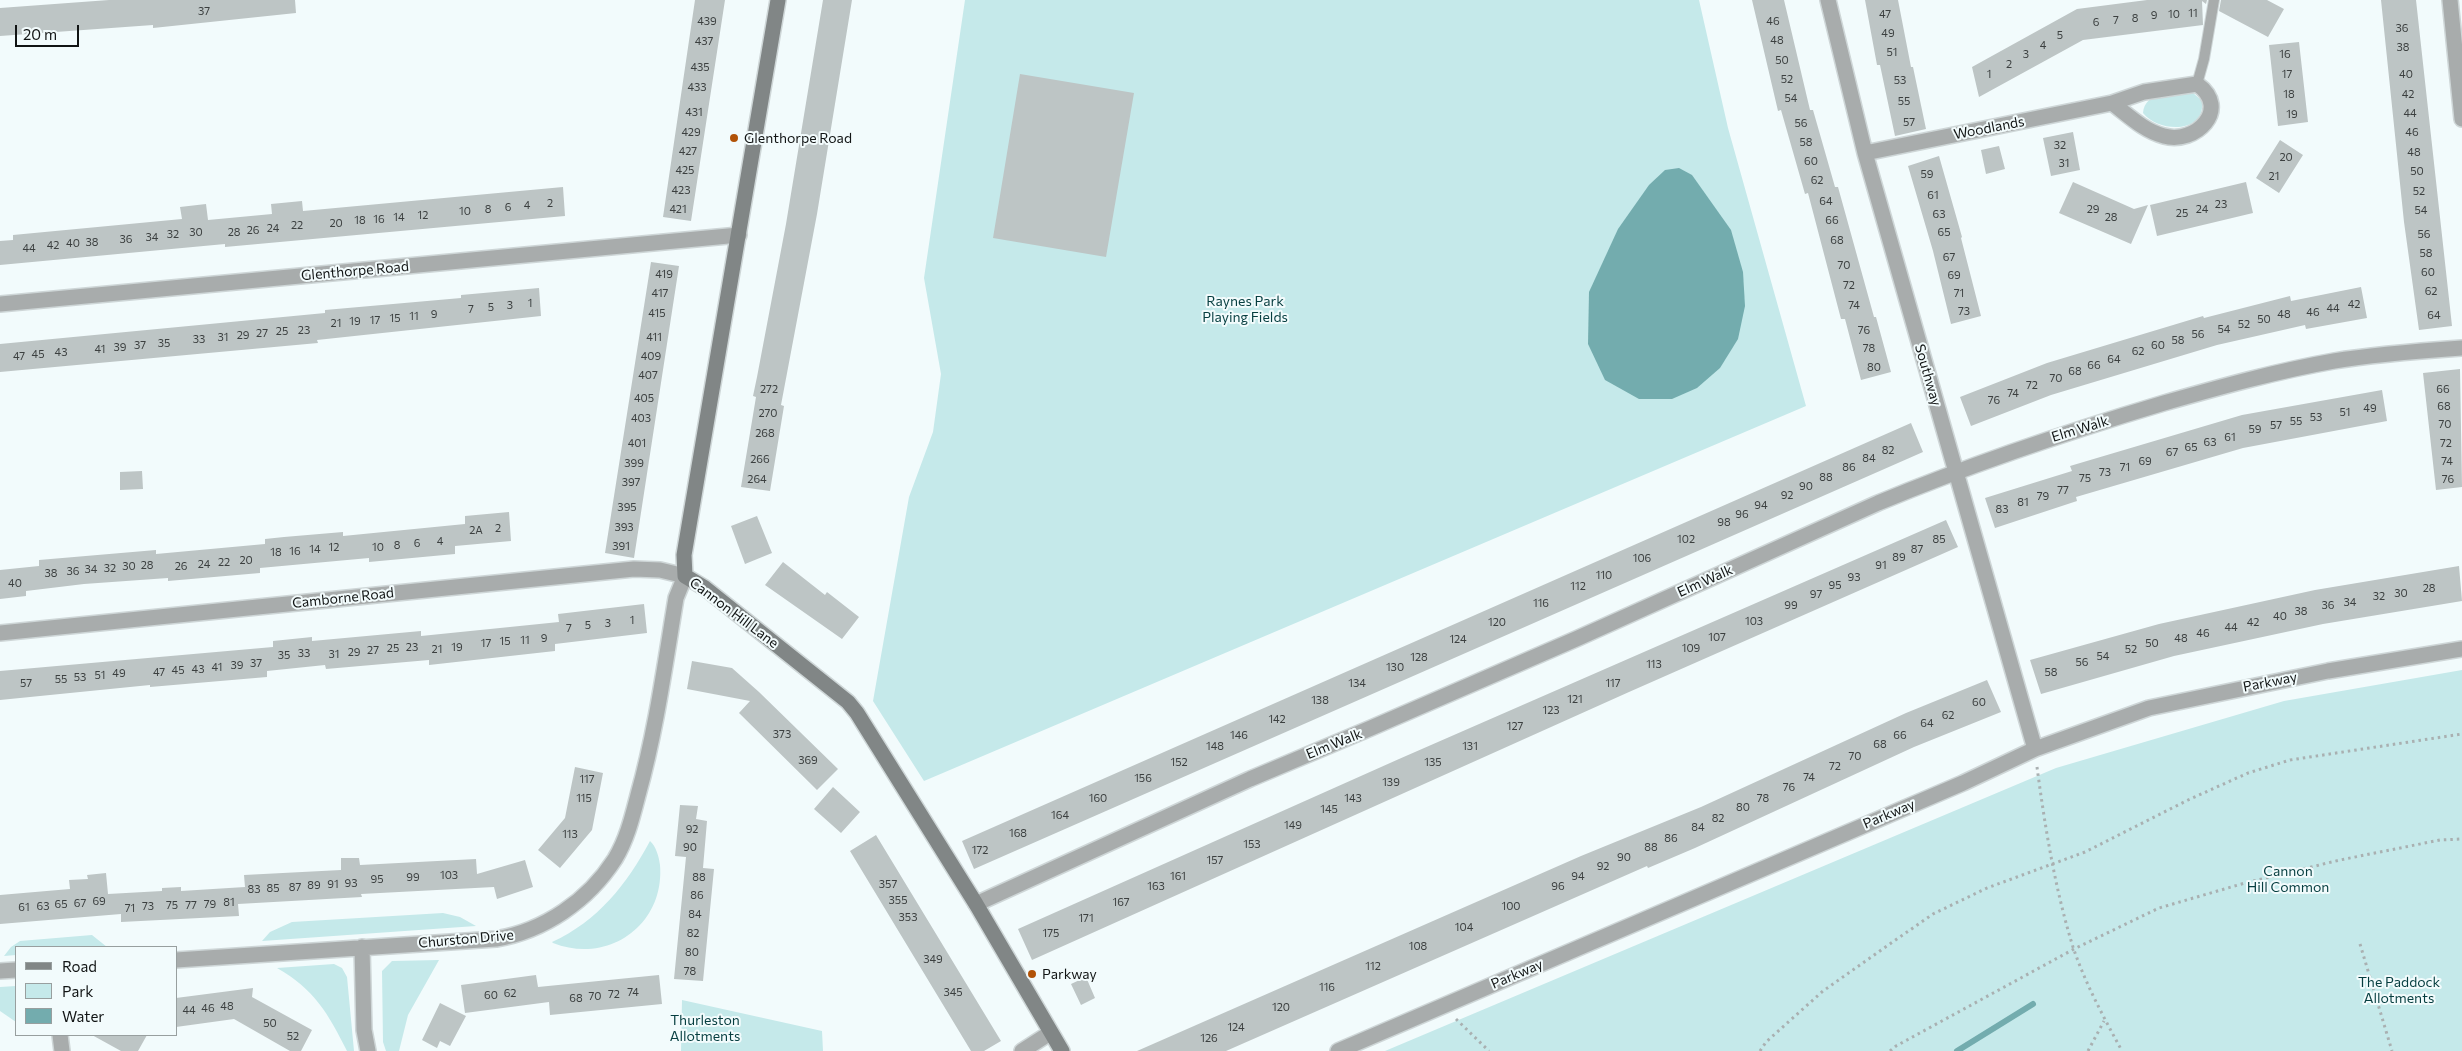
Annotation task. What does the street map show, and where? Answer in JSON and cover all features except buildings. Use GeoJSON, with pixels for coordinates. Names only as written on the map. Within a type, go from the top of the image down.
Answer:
{"type":"FeatureCollection","features":[{"type":"Feature","properties":{"kind":"street","name":"Cannon Hill Lane"},"geometry":{"type":"LineString","coordinates":[[778,0],[684,554],[685,576],[705,588],[848,702],[976,904],[1062,1051]]}},
{"type":"Feature","properties":{"kind":"street","name":"Southway"},"geometry":{"type":"LineString","coordinates":[[1828,0],[1865,153],[2035,749]]}},
{"type":"Feature","properties":{"kind":"street"},"geometry":{"type":"LineString","coordinates":[[2450,0],[2462,119]]}},
{"type":"Feature","properties":{"kind":"street","name":"Woodlands"},"geometry":{"type":"LineString","coordinates":[[1865,153],[2112,103],[2144,92],[2197,84]]}},
{"type":"Feature","properties":{"kind":"street"},"geometry":{"type":"LineString","coordinates":[[2112,103],[2147,129],[2165,137],[2181,136],[2198,131],[2208,120],[2212,105],[2208,92],[2197,84]]}},
{"type":"Feature","properties":{"kind":"street","name":"Glenthorpe Road"},"geometry":{"type":"LineString","coordinates":[[0,304],[739,235]]}},
{"type":"Feature","properties":{"kind":"street","name":"Elm Walk"},"geometry":{"type":"LineString","coordinates":[[976,904],[1250,779],[1398,717],[1878,503],[1956,471],[2028,445],[2118,417],[2264,377],[2342,360],[2397,352],[2462,348]]}},
{"type":"Feature","properties":{"kind":"street","name":"Camborne Road"},"geometry":{"type":"LineString","coordinates":[[0,633],[634,570],[660,570],[685,576]]}},
{"type":"Feature","properties":{"kind":"street","name":"Churston Drive"},"geometry":{"type":"LineString","coordinates":[[178,960],[517,936],[538,928],[559,915],[581,898],[598,880],[614,859],[628,833],[648,760],[676,598],[685,576]]}},
{"type":"Feature","properties":{"kind":"street","name":"Parkway"},"geometry":{"type":"LineString","coordinates":[[1338,1051],[1963,783],[2035,749],[2149,708],[2328,671],[2462,649]]}},
{"type":"Feature","properties":{"kind":"street"},"geometry":{"type":"LineString","coordinates":[[362,947],[364,1030],[368,1051]]}},
{"type":"Feature","properties":{"kind":"street"},"geometry":{"type":"LineString","coordinates":[[0,971],[15,970]]}},
{"type":"Feature","properties":{"kind":"street"},"geometry":{"type":"LineString","coordinates":[[1022,1051],[1050,1033]]}},
{"type":"Feature","properties":{"kind":"street"},"geometry":{"type":"LineString","coordinates":[[60,1036],[62,1051]]}},
{"type":"Feature","properties":{"kind":"lane"},"geometry":{"type":"LineString","coordinates":[[2197,84],[2204,59],[2214,0]]}},
{"type":"Feature","properties":{"kind":"path"},"geometry":{"type":"LineString","coordinates":[[1760,1051],[1766,1042],[1823,991],[1933,914],[1988,888],[2085,852],[2188,800],[2248,773],[2290,760],[2462,734]]}},
{"type":"Feature","properties":{"kind":"path"},"geometry":{"type":"LineString","coordinates":[[2035,749],[2053,865],[2074,949],[2105,1020],[2122,1051]]}},
{"type":"Feature","properties":{"kind":"path"},"geometry":{"type":"LineString","coordinates":[[1890,1051],[1904,1041],[2074,949],[2159,908],[2245,883],[2340,860],[2440,840],[2462,839]]}},
{"type":"Feature","properties":{"kind":"path"},"geometry":{"type":"LineString","coordinates":[[2360,944],[2392,1051]]}},
{"type":"Feature","properties":{"kind":"path"},"geometry":{"type":"LineString","coordinates":[[1443,1006],[1489,1051]]}},
{"type":"Feature","properties":{"kind":"path"},"geometry":{"type":"LineString","coordinates":[[2088,1051],[2105,1020]]}},
{"type":"Feature","properties":{"kind":"green space","name":"Raynes Park Playing Fields"},"geometry":{"type":"Polygon","coordinates":[[[965,0],[1699,0],[1728,128],[1806,406],[924,781],[873,701],[909,497],[933,432],[941,374],[924,278],[965,0]]]}},
{"type":"Feature","properties":{"kind":"green space"},"geometry":{"type":"Polygon","coordinates":[[[2190,90],[2202,101],[2201,112],[2197,120],[2189,125],[2170,127],[2150,120],[2143,113],[2145,106],[2154,97],[2161,94],[2190,90]]]}},
{"type":"Feature","properties":{"kind":"green space","name":"Cannon Hill Common"},"geometry":{"type":"Polygon","coordinates":[[[2462,670],[2462,1051],[1385,1051],[2056,768],[2284,701],[2462,670]]]}},
{"type":"Feature","properties":{"kind":"green space"},"geometry":{"type":"Polygon","coordinates":[[[650,841],[656,849],[660,862],[659,886],[653,906],[643,922],[629,935],[612,944],[594,949],[574,948],[553,943],[583,923],[610,900],[631,872],[650,841]]]}},
{"type":"Feature","properties":{"kind":"green space"},"geometry":{"type":"Polygon","coordinates":[[[443,913],[460,917],[476,926],[262,941],[270,932],[292,922],[443,913]]]}},
{"type":"Feature","properties":{"kind":"green space"},"geometry":{"type":"Polygon","coordinates":[[[92,935],[106,946],[15,946],[15,955],[4,956],[11,947],[20,941],[92,935]]]}},
{"type":"Feature","properties":{"kind":"green space"},"geometry":{"type":"Polygon","coordinates":[[[439,960],[408,1015],[399,1051],[386,1051],[383,1042],[382,971],[392,961],[439,960]]]}},
{"type":"Feature","properties":{"kind":"green space"},"geometry":{"type":"Polygon","coordinates":[[[334,964],[342,968],[347,977],[354,1051],[347,1051],[319,1003],[310,993],[301,984],[277,968],[334,964]]]}},
{"type":"Feature","properties":{"kind":"green space"},"geometry":{"type":"Polygon","coordinates":[[[15,986],[15,1021],[0,1011],[0,987],[15,986]]]}},
{"type":"Feature","properties":{"kind":"green space","name":"Thurleston Allotments"},"geometry":{"type":"Polygon","coordinates":[[[682,1000],[822,1031],[823,1051],[681,1051],[682,1000]]]}},
{"type":"Feature","properties":{"kind":"water"},"geometry":{"type":"Polygon","coordinates":[[[1679,168],[1692,175],[1731,230],[1743,272],[1745,306],[1738,339],[1720,368],[1697,388],[1672,399],[1639,399],[1605,380],[1588,344],[1589,292],[1618,229],[1649,185],[1665,170],[1679,168]]]}},
{"type":"Feature","properties":{"kind":"waterway"},"geometry":{"type":"LineString","coordinates":[[1957,1051],[2033,1004]]}},
{"type":"Feature","properties":{"kind":"place","name":"Glenthorpe Road"},"geometry":{"type":"Point","coordinates":[734,138]}},
{"type":"Feature","properties":{"kind":"place","name":"Parkway"},"geometry":{"type":"Point","coordinates":[1032,974]}},
{"type":"Feature","properties":{"kind":"park label","name":"The Paddock Allotments"},"geometry":{"type":"Point","coordinates":[2399,990]}}]}
